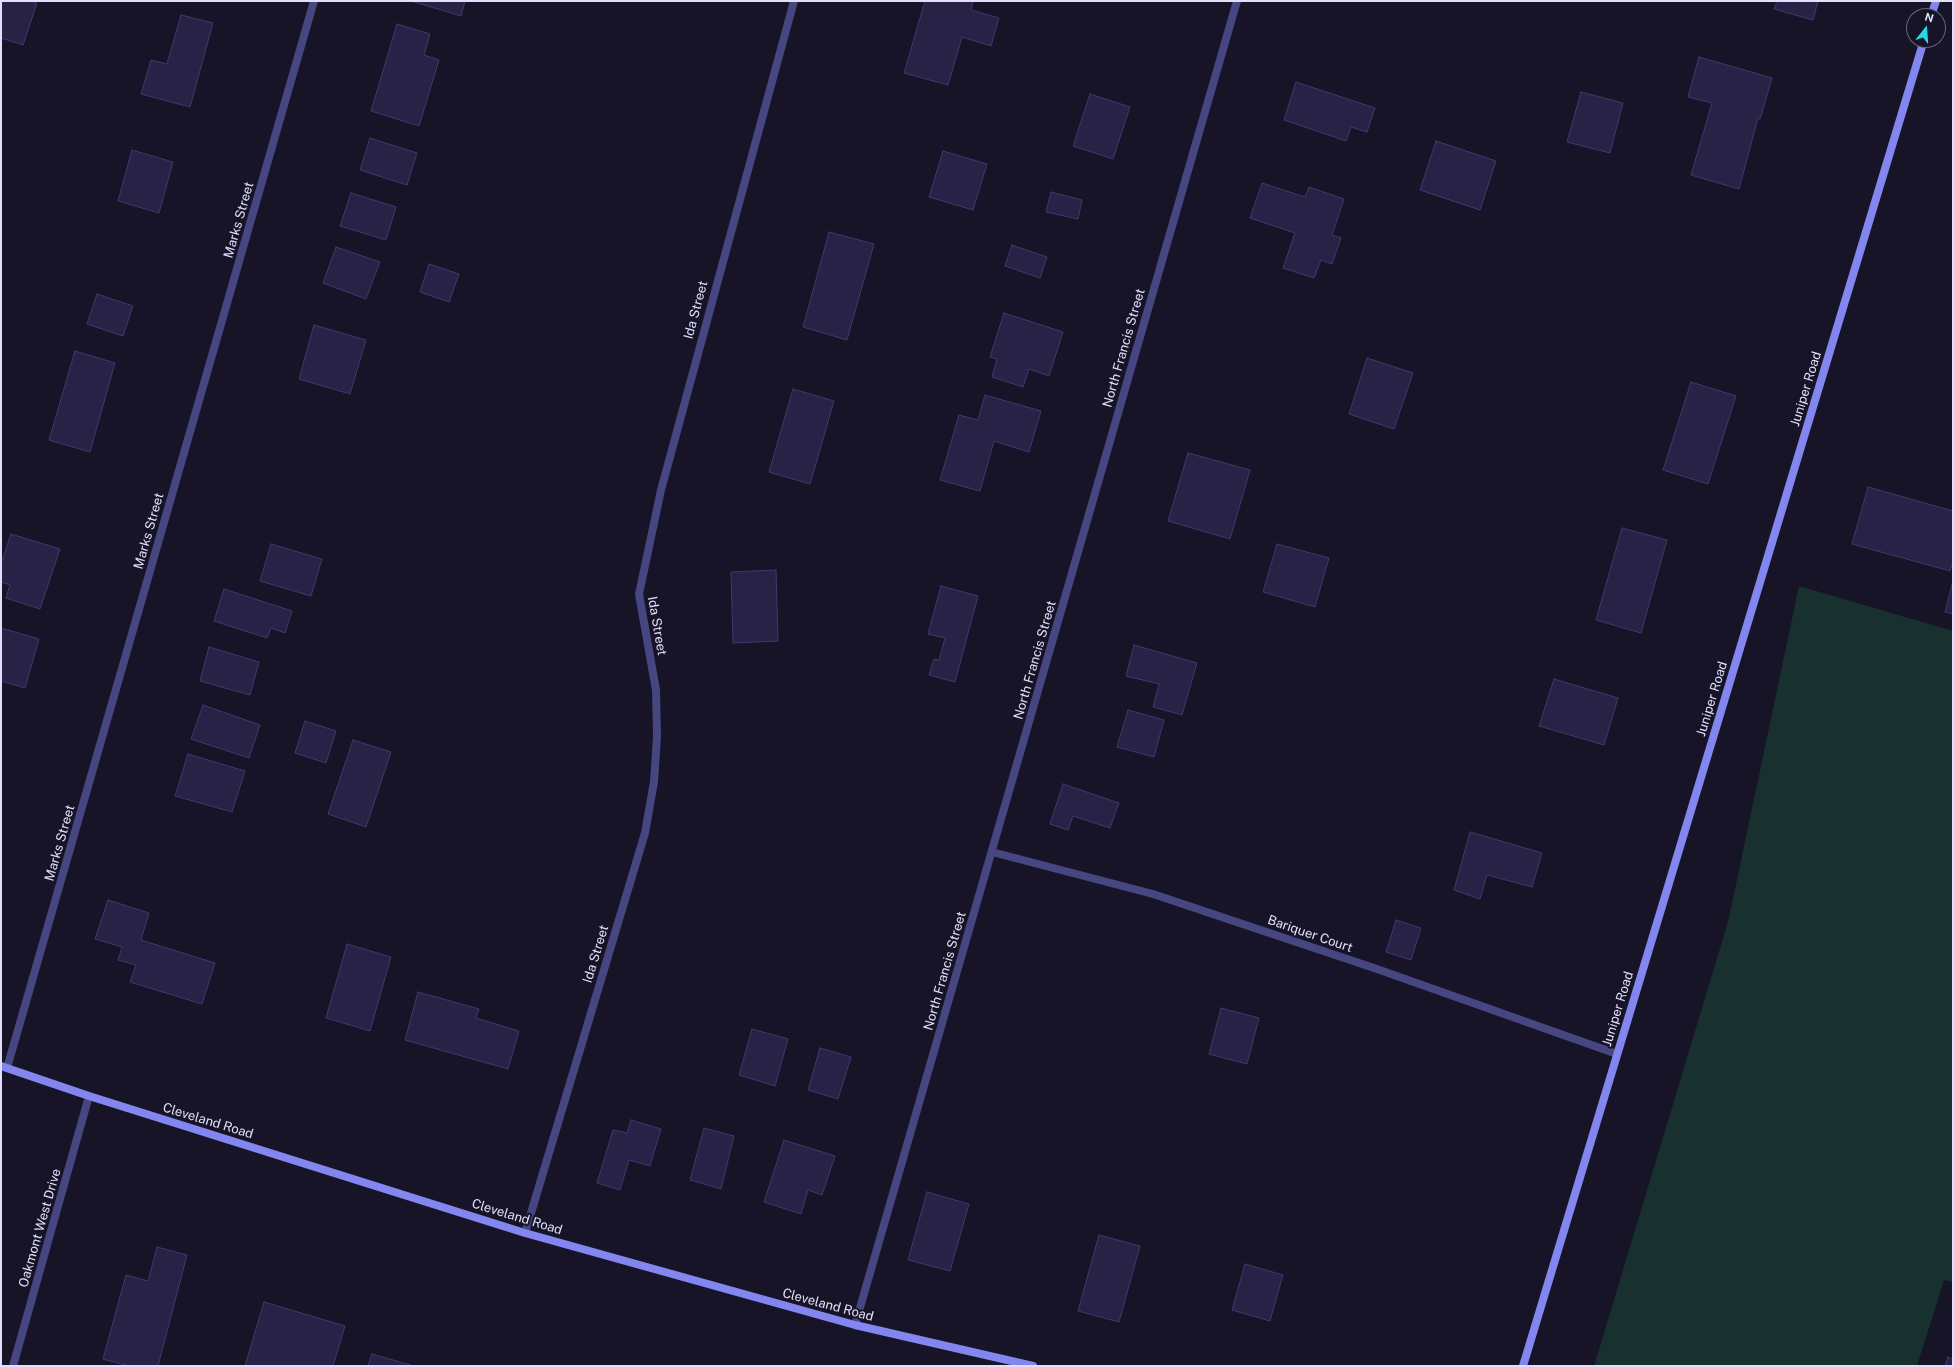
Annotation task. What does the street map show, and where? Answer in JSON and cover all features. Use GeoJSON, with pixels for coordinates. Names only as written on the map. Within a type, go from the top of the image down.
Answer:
{"type":"FeatureCollection","features":[{"type":"Feature","properties":{"kind":"street","name":"Marks Street"},"geometry":{"type":"LineString","coordinates":[[4,1067],[314,1]]}},
{"type":"Feature","properties":{"kind":"street","name":"Ida Street"},"geometry":{"type":"LineString","coordinates":[[525,1233],[645,833],[654,782],[657,713],[656,690],[639,594],[661,490],[794,1]]}},
{"type":"Feature","properties":{"kind":"street","name":"North Francis Street"},"geometry":{"type":"LineString","coordinates":[[855,1325],[1237,1]]}},
{"type":"Feature","properties":{"kind":"street","name":"Juniper Road"},"geometry":{"type":"LineString","coordinates":[[1523,1366],[1922,48]]}},
{"type":"Feature","properties":{"kind":"street","name":"Bariquer Court"},"geometry":{"type":"LineString","coordinates":[[992,852],[1153,894],[1377,969],[1617,1054]]}},
{"type":"Feature","properties":{"kind":"street","name":"Cleveland Road"},"geometry":{"type":"LineString","coordinates":[[4,1067],[89,1096],[525,1233],[855,1325],[1033,1366]]}},
{"type":"Feature","properties":{"kind":"street","name":"Oakmont West Drive"},"geometry":{"type":"LineString","coordinates":[[13,1366],[89,1096]]}},
{"type":"Feature","properties":{"kind":"green space"},"geometry":{"type":"Polygon","coordinates":[[[1799,586],[1953,631],[1953,1282],[1944,1280],[1917,1366],[1594,1366],[1728,922],[1799,586]]]}},
{"type":"Feature","properties":{"kind":"building"},"geometry":{"type":"Polygon","coordinates":[[[1,1],[31,1],[37,3],[23,45],[1,38],[1,1]]]}},
{"type":"Feature","properties":{"kind":"building"},"geometry":{"type":"Polygon","coordinates":[[[411,1],[465,1],[461,16],[411,1]]]}},
{"type":"Feature","properties":{"kind":"building"},"geometry":{"type":"Polygon","coordinates":[[[925,1],[973,1],[971,10],[999,18],[991,46],[962,37],[948,85],[904,73],[925,1]]]}},
{"type":"Feature","properties":{"kind":"building"},"geometry":{"type":"Polygon","coordinates":[[[1777,1],[1818,1],[1813,20],[1774,9],[1777,1]]]}},
{"type":"Feature","properties":{"kind":"building"},"geometry":{"type":"Polygon","coordinates":[[[181,15],[213,23],[190,107],[141,94],[151,60],[167,64],[181,15]]]}},
{"type":"Feature","properties":{"kind":"building"},"geometry":{"type":"Polygon","coordinates":[[[397,24],[430,34],[424,55],[439,60],[419,126],[371,111],[397,24]]]}},
{"type":"Feature","properties":{"kind":"building"},"geometry":{"type":"Polygon","coordinates":[[[1699,57],[1772,78],[1760,119],[1758,118],[1739,189],[1691,175],[1712,103],[1688,97],[1699,57]]]}},
{"type":"Feature","properties":{"kind":"building"},"geometry":{"type":"Polygon","coordinates":[[[1296,82],[1375,108],[1367,132],[1351,127],[1346,141],[1284,120],[1296,82]]]}},
{"type":"Feature","properties":{"kind":"building"},"geometry":{"type":"Polygon","coordinates":[[[1581,92],[1623,103],[1610,153],[1567,142],[1581,92]]]}},
{"type":"Feature","properties":{"kind":"building"},"geometry":{"type":"Polygon","coordinates":[[[1090,94],[1130,107],[1113,159],[1073,146],[1090,94]]]}},
{"type":"Feature","properties":{"kind":"building"},"geometry":{"type":"Polygon","coordinates":[[[370,138],[417,153],[407,185],[360,170],[370,138]]]}},
{"type":"Feature","properties":{"kind":"building"},"geometry":{"type":"Polygon","coordinates":[[[1436,141],[1496,161],[1480,210],[1420,190],[1436,141]]]}},
{"type":"Feature","properties":{"kind":"building"},"geometry":{"type":"Polygon","coordinates":[[[132,150],[173,162],[159,213],[118,201],[132,150]]]}},
{"type":"Feature","properties":{"kind":"building"},"geometry":{"type":"Polygon","coordinates":[[[943,151],[987,164],[973,210],[929,197],[943,151]]]}},
{"type":"Feature","properties":{"kind":"building"},"geometry":{"type":"Polygon","coordinates":[[[1262,183],[1305,197],[1309,187],[1344,199],[1332,235],[1341,238],[1332,264],[1321,260],[1314,278],[1283,268],[1295,233],[1250,218],[1262,183]]]}},
{"type":"Feature","properties":{"kind":"building"},"geometry":{"type":"Polygon","coordinates":[[[1051,192],[1082,200],[1078,219],[1046,212],[1051,192]]]}},
{"type":"Feature","properties":{"kind":"building"},"geometry":{"type":"Polygon","coordinates":[[[351,193],[396,207],[386,240],[340,226],[351,193]]]}},
{"type":"Feature","properties":{"kind":"building"},"geometry":{"type":"Polygon","coordinates":[[[829,232],[874,244],[847,340],[803,327],[829,232]]]}},
{"type":"Feature","properties":{"kind":"building"},"geometry":{"type":"Polygon","coordinates":[[[1012,245],[1047,257],[1040,278],[1005,266],[1012,245]]]}},
{"type":"Feature","properties":{"kind":"building"},"geometry":{"type":"Polygon","coordinates":[[[336,247],[380,262],[366,299],[323,283],[336,247]]]}},
{"type":"Feature","properties":{"kind":"building"},"geometry":{"type":"Polygon","coordinates":[[[429,264],[459,274],[449,302],[420,292],[429,264]]]}},
{"type":"Feature","properties":{"kind":"building"},"geometry":{"type":"Polygon","coordinates":[[[97,294],[133,306],[123,336],[87,324],[97,294]]]}},
{"type":"Feature","properties":{"kind":"building"},"geometry":{"type":"Polygon","coordinates":[[[1004,313],[1063,332],[1049,376],[1029,369],[1023,387],[992,377],[997,359],[990,357],[1004,313]]]}},
{"type":"Feature","properties":{"kind":"building"},"geometry":{"type":"Polygon","coordinates":[[[314,325],[366,340],[350,394],[299,379],[314,325]]]}},
{"type":"Feature","properties":{"kind":"building"},"geometry":{"type":"Polygon","coordinates":[[[75,351],[115,363],[90,452],[49,440],[75,351]]]}},
{"type":"Feature","properties":{"kind":"building"},"geometry":{"type":"Polygon","coordinates":[[[1367,358],[1413,373],[1394,429],[1349,414],[1367,358]]]}},
{"type":"Feature","properties":{"kind":"building"},"geometry":{"type":"Polygon","coordinates":[[[1691,382],[1736,396],[1708,484],[1663,470],[1691,382]]]}},
{"type":"Feature","properties":{"kind":"building"},"geometry":{"type":"Polygon","coordinates":[[[793,389],[834,401],[810,484],[769,472],[793,389]]]}},
{"type":"Feature","properties":{"kind":"building"},"geometry":{"type":"Polygon","coordinates":[[[985,395],[1041,411],[1029,452],[994,441],[980,491],[940,480],[959,415],[978,420],[985,395]]]}},
{"type":"Feature","properties":{"kind":"building"},"geometry":{"type":"Polygon","coordinates":[[[1188,453],[1250,470],[1230,539],[1168,521],[1188,453]]]}},
{"type":"Feature","properties":{"kind":"building"},"geometry":{"type":"Polygon","coordinates":[[[1868,487],[1953,511],[1953,561],[1950,571],[1852,544],[1868,487]]]}},
{"type":"Feature","properties":{"kind":"building"},"geometry":{"type":"Polygon","coordinates":[[[1622,528],[1667,540],[1641,633],[1596,620],[1622,528]]]}},
{"type":"Feature","properties":{"kind":"building"},"geometry":{"type":"Polygon","coordinates":[[[11,534],[60,549],[40,609],[6,598],[10,585],[1,582],[1,564],[11,534]]]}},
{"type":"Feature","properties":{"kind":"building"},"geometry":{"type":"Polygon","coordinates":[[[271,544],[322,559],[311,596],[260,581],[271,544]]]}},
{"type":"Feature","properties":{"kind":"building"},"geometry":{"type":"Polygon","coordinates":[[[1277,544],[1329,558],[1315,607],[1263,592],[1277,544]]]}},
{"type":"Feature","properties":{"kind":"building"},"geometry":{"type":"Polygon","coordinates":[[[776,570],[778,641],[733,643],[731,572],[776,570]]]}},
{"type":"Feature","properties":{"kind":"building"},"geometry":{"type":"Polygon","coordinates":[[[1953,581],[1953,614],[1945,612],[1953,581]]]}},
{"type":"Feature","properties":{"kind":"building"},"geometry":{"type":"Polygon","coordinates":[[[941,586],[978,596],[955,682],[929,675],[934,659],[939,660],[945,638],[928,634],[941,586]]]}},
{"type":"Feature","properties":{"kind":"building"},"geometry":{"type":"Polygon","coordinates":[[[224,589],[292,611],[285,633],[271,628],[267,638],[214,621],[224,589]]]}},
{"type":"Feature","properties":{"kind":"building"},"geometry":{"type":"Polygon","coordinates":[[[1,628],[39,639],[25,688],[1,681],[1,628]]]}},
{"type":"Feature","properties":{"kind":"building"},"geometry":{"type":"Polygon","coordinates":[[[1134,645],[1197,663],[1182,715],[1153,707],[1159,684],[1126,676],[1134,645]]]}},
{"type":"Feature","properties":{"kind":"building"},"geometry":{"type":"Polygon","coordinates":[[[209,647],[259,662],[250,695],[200,681],[209,647]]]}},
{"type":"Feature","properties":{"kind":"building"},"geometry":{"type":"Polygon","coordinates":[[[1554,679],[1618,698],[1604,745],[1539,726],[1554,679]]]}},
{"type":"Feature","properties":{"kind":"building"},"geometry":{"type":"Polygon","coordinates":[[[203,705],[260,725],[249,758],[191,739],[203,705]]]}},
{"type":"Feature","properties":{"kind":"building"},"geometry":{"type":"Polygon","coordinates":[[[1128,710],[1164,720],[1154,757],[1117,747],[1128,710]]]}},
{"type":"Feature","properties":{"kind":"building"},"geometry":{"type":"Polygon","coordinates":[[[305,721],[336,731],[326,763],[295,753],[305,721]]]}},
{"type":"Feature","properties":{"kind":"building"},"geometry":{"type":"Polygon","coordinates":[[[353,740],[391,752],[366,827],[328,814],[353,740]]]}},
{"type":"Feature","properties":{"kind":"building"},"geometry":{"type":"Polygon","coordinates":[[[188,754],[245,771],[232,812],[175,796],[188,754]]]}},
{"type":"Feature","properties":{"kind":"building"},"geometry":{"type":"Polygon","coordinates":[[[1063,784],[1119,803],[1110,828],[1073,816],[1068,830],[1050,824],[1063,784]]]}},
{"type":"Feature","properties":{"kind":"building"},"geometry":{"type":"Polygon","coordinates":[[[1470,832],[1542,853],[1532,887],[1487,875],[1480,899],[1454,890],[1470,832]]]}},
{"type":"Feature","properties":{"kind":"building"},"geometry":{"type":"Polygon","coordinates":[[[108,900],[149,913],[141,940],[215,963],[202,1004],[130,982],[136,965],[118,960],[122,947],[95,939],[108,900]]]}},
{"type":"Feature","properties":{"kind":"building"},"geometry":{"type":"Polygon","coordinates":[[[1396,920],[1421,928],[1411,960],[1386,952],[1396,920]]]}},
{"type":"Feature","properties":{"kind":"building"},"geometry":{"type":"Polygon","coordinates":[[[347,944],[391,957],[370,1031],[326,1018],[347,944]]]}},
{"type":"Feature","properties":{"kind":"building"},"geometry":{"type":"Polygon","coordinates":[[[418,992],[479,1009],[476,1018],[519,1031],[508,1069],[405,1040],[418,992]]]}},
{"type":"Feature","properties":{"kind":"building"},"geometry":{"type":"Polygon","coordinates":[[[1221,1008],[1259,1018],[1247,1064],[1209,1054],[1221,1008]]]}},
{"type":"Feature","properties":{"kind":"building"},"geometry":{"type":"Polygon","coordinates":[[[752,1029],[788,1039],[775,1086],[739,1075],[752,1029]]]}},
{"type":"Feature","properties":{"kind":"building"},"geometry":{"type":"Polygon","coordinates":[[[820,1048],[851,1057],[838,1099],[808,1090],[820,1048]]]}},
{"type":"Feature","properties":{"kind":"building"},"geometry":{"type":"Polygon","coordinates":[[[631,1120],[661,1129],[650,1166],[629,1160],[620,1190],[597,1183],[613,1130],[627,1133],[631,1120]]]}},
{"type":"Feature","properties":{"kind":"building"},"geometry":{"type":"Polygon","coordinates":[[[704,1128],[734,1136],[721,1189],[690,1180],[704,1128]]]}},
{"type":"Feature","properties":{"kind":"building"},"geometry":{"type":"Polygon","coordinates":[[[784,1140],[835,1156],[822,1195],[808,1190],[801,1214],[764,1202],[784,1140]]]}},
{"type":"Feature","properties":{"kind":"building"},"geometry":{"type":"Polygon","coordinates":[[[927,1192],[969,1204],[950,1271],[908,1260],[927,1192]]]}},
{"type":"Feature","properties":{"kind":"building"},"geometry":{"type":"Polygon","coordinates":[[[1099,1235],[1140,1246],[1119,1322],[1078,1311],[1099,1235]]]}},
{"type":"Feature","properties":{"kind":"building"},"geometry":{"type":"Polygon","coordinates":[[[157,1247],[187,1255],[158,1366],[129,1366],[103,1359],[126,1275],[148,1281],[157,1247]]]}},
{"type":"Feature","properties":{"kind":"building"},"geometry":{"type":"Polygon","coordinates":[[[1245,1264],[1283,1275],[1270,1321],[1232,1310],[1245,1264]]]}},
{"type":"Feature","properties":{"kind":"building"},"geometry":{"type":"Polygon","coordinates":[[[264,1302],[345,1326],[333,1366],[245,1366],[264,1302]]]}},
{"type":"Feature","properties":{"kind":"building"},"geometry":{"type":"Polygon","coordinates":[[[372,1354],[414,1366],[368,1366],[372,1354]]]}},
{"type":"Feature","properties":{"kind":"building"},"geometry":{"type":"Polygon","coordinates":[[[1948,1357],[1953,1359],[1953,1366],[1945,1366],[1948,1357]]]}}]}
